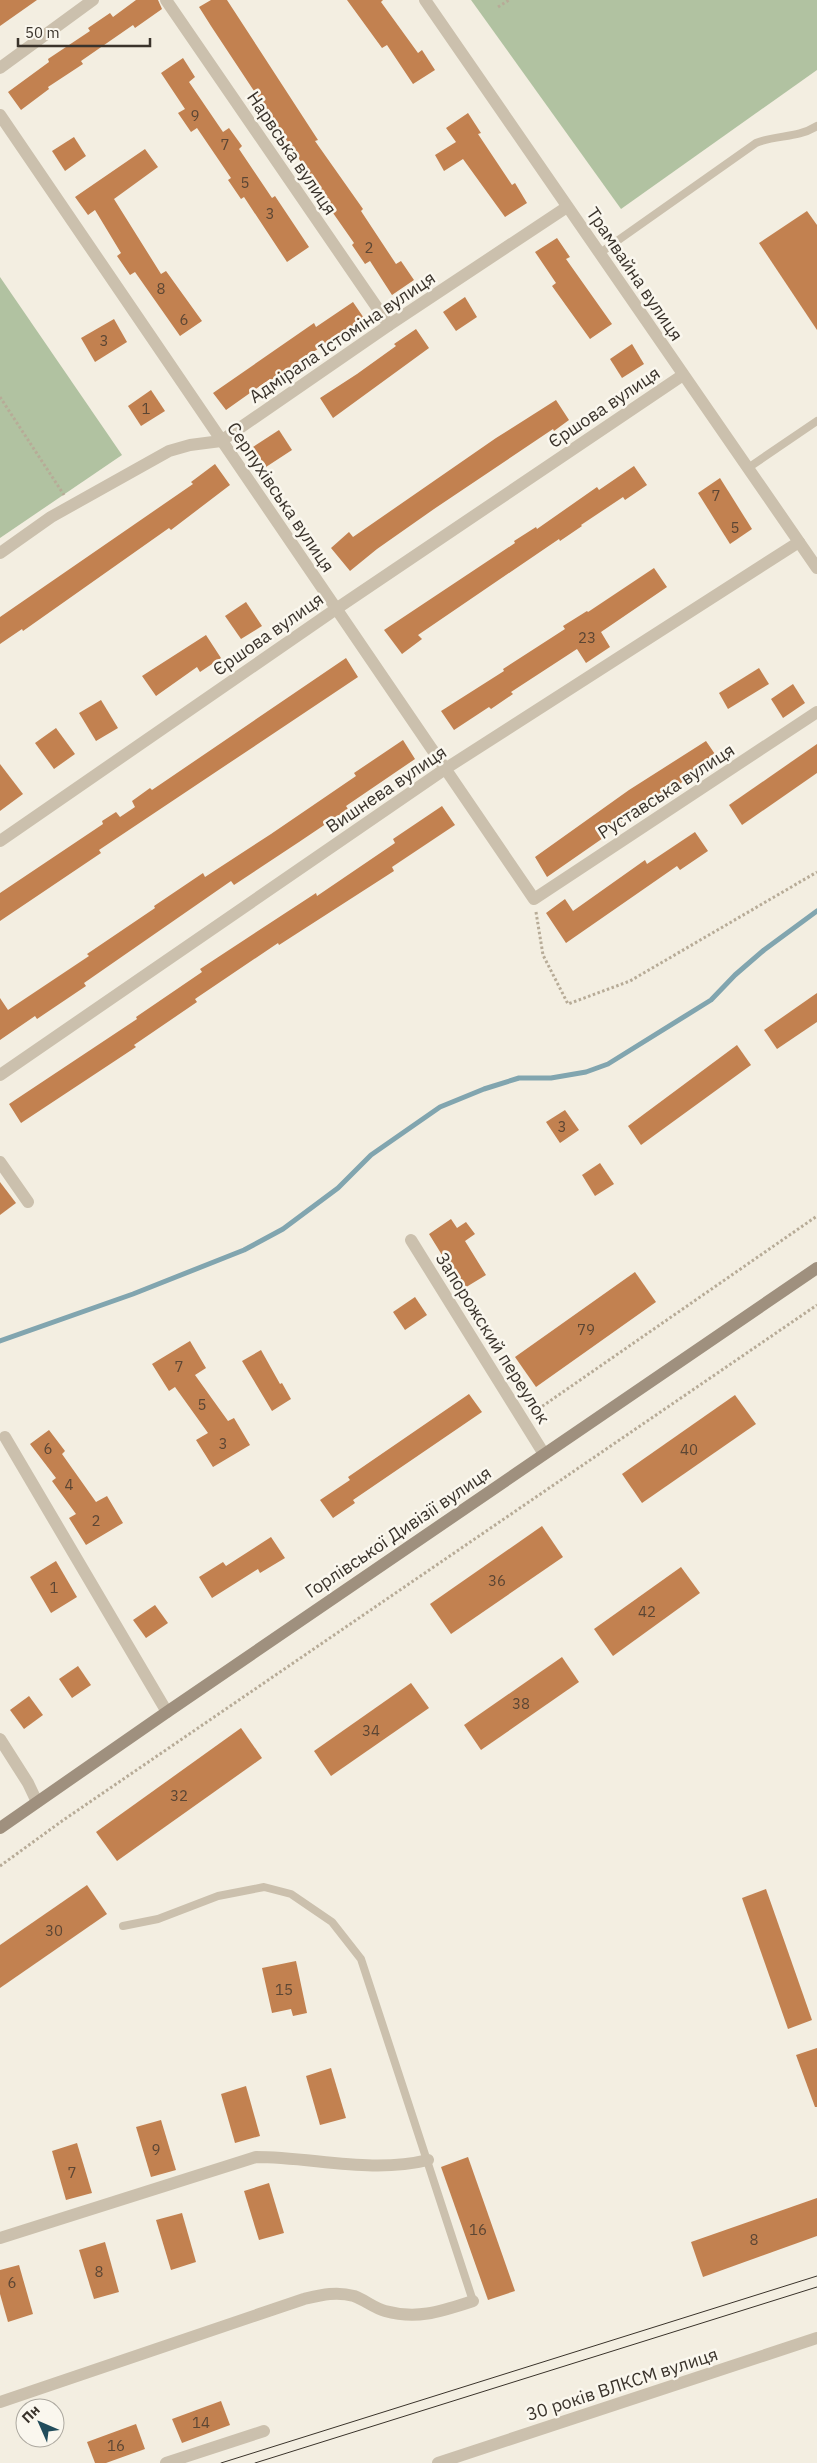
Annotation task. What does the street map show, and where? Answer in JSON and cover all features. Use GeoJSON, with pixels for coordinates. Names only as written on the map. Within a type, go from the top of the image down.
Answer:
{"type":"FeatureCollection","features":[{"type":"Feature","properties":{"kind":"main road","name":"Горлівської Дивізії вулиця"},"geometry":{"type":"LineString","coordinates":[[0,1828],[166,1712],[817,1268]]}},
{"type":"Feature","properties":{"kind":"street"},"geometry":{"type":"LineString","coordinates":[[0,68],[93,0]]}},
{"type":"Feature","properties":{"kind":"street","name":"Нарвська вулиця"},"geometry":{"type":"LineString","coordinates":[[166,0],[389,325]]}},
{"type":"Feature","properties":{"kind":"street","name":"Трамвайна вулиця"},"geometry":{"type":"LineString","coordinates":[[425,0],[817,568]]}},
{"type":"Feature","properties":{"kind":"street","name":"Серпухівська вулиця"},"geometry":{"type":"LineString","coordinates":[[0,115],[534,899]]}},
{"type":"Feature","properties":{"kind":"street","name":"Адмірала Істоміна вулиця"},"geometry":{"type":"LineString","coordinates":[[0,553],[71,505],[169,451],[190,445],[221,441],[389,325],[567,207]]}},
{"type":"Feature","properties":{"kind":"street","name":"Єршова вулиця"},"geometry":{"type":"LineString","coordinates":[[0,841],[336,609],[683,375]]}},
{"type":"Feature","properties":{"kind":"street","name":"Вишнева вулиця"},"geometry":{"type":"LineString","coordinates":[[0,1075],[445,769],[799,542]]}},
{"type":"Feature","properties":{"kind":"street","name":"Руставська вулиця"},"geometry":{"type":"LineString","coordinates":[[534,899],[817,712]]}},
{"type":"Feature","properties":{"kind":"street"},"geometry":{"type":"LineString","coordinates":[[0,1162],[28,1202]]}},
{"type":"Feature","properties":{"kind":"street","name":"Запорожский переулок"},"geometry":{"type":"LineString","coordinates":[[411,1240],[544,1454]]}},
{"type":"Feature","properties":{"kind":"street"},"geometry":{"type":"LineString","coordinates":[[5,1437],[166,1712]]}},
{"type":"Feature","properties":{"kind":"street"},"geometry":{"type":"LineString","coordinates":[[0,1739],[28,1782],[37,1802]]}},
{"type":"Feature","properties":{"kind":"street"},"geometry":{"type":"LineString","coordinates":[[0,2238],[256,2157],[283,2157],[306,2161],[379,2166],[405,2166],[428,2160]]}},
{"type":"Feature","properties":{"kind":"street"},"geometry":{"type":"LineString","coordinates":[[0,2402],[304,2299],[327,2294],[334,2293],[354,2296],[384,2311],[409,2315],[431,2314],[473,2301]]}},
{"type":"Feature","properties":{"kind":"street","name":"30 років ВЛКСМ вулиця"},"geometry":{"type":"LineString","coordinates":[[438,2463],[469,2458],[817,2338]]}},
{"type":"Feature","properties":{"kind":"street"},"geometry":{"type":"LineString","coordinates":[[166,2463],[264,2431]]}},
{"type":"Feature","properties":{"kind":"lane"},"geometry":{"type":"LineString","coordinates":[[600,254],[756,143],[772,136],[802,134],[817,126]]}},
{"type":"Feature","properties":{"kind":"lane"},"geometry":{"type":"LineString","coordinates":[[748,468],[817,421]]}},
{"type":"Feature","properties":{"kind":"lane"},"geometry":{"type":"LineString","coordinates":[[123,1926],[158,1919],[218,1896],[264,1888],[291,1894],[332,1922],[360,1959],[428,2160],[473,2301]]}},
{"type":"Feature","properties":{"kind":"path"},"geometry":{"type":"LineString","coordinates":[[498,7],[508,0]]}},
{"type":"Feature","properties":{"kind":"path"},"geometry":{"type":"LineString","coordinates":[[0,397],[71,505]]}},
{"type":"Feature","properties":{"kind":"path"},"geometry":{"type":"LineString","coordinates":[[534,899],[543,955],[568,1004],[630,982],[817,872]]}},
{"type":"Feature","properties":{"kind":"path"},"geometry":{"type":"LineString","coordinates":[[523,1420],[817,1216]]}},
{"type":"Feature","properties":{"kind":"path"},"geometry":{"type":"LineString","coordinates":[[0,1866],[62,1821],[817,1305]]}},
{"type":"Feature","properties":{"kind":"green space"},"geometry":{"type":"Polygon","coordinates":[[[471,0],[817,0],[817,70],[621,209],[471,0]]]}},
{"type":"Feature","properties":{"kind":"green space"},"geometry":{"type":"Polygon","coordinates":[[[0,277],[122,455],[0,538],[0,277]]]}},
{"type":"Feature","properties":{"kind":"building"},"geometry":{"type":"Polygon","coordinates":[[[0,0],[37,0],[0,26],[0,0]]]}},
{"type":"Feature","properties":{"kind":"building"},"geometry":{"type":"Polygon","coordinates":[[[136,0],[158,0],[162,9],[135,28],[133,25],[81,61],[83,64],[48,87],[49,89],[21,110],[8,92],[49,62],[48,59],[90,31],[88,28],[110,13],[113,17],[136,0]]]}},
{"type":"Feature","properties":{"kind":"building"},"geometry":{"type":"Polygon","coordinates":[[[211,0],[227,0],[318,140],[315,141],[363,209],[361,211],[396,264],[401,261],[414,280],[392,295],[370,261],[365,264],[352,245],[354,243],[305,173],[307,171],[199,7],[211,0]]]}},
{"type":"Feature","properties":{"kind":"building"},"geometry":{"type":"Polygon","coordinates":[[[347,0],[383,0],[381,2],[418,53],[422,50],[435,70],[413,84],[387,45],[382,48],[347,0]]]}},
{"type":"Feature","properties":{"kind":"building"},"geometry":{"type":"Polygon","coordinates":[[[183,58],[195,77],[189,82],[223,132],[229,128],[242,146],[239,149],[272,198],[275,196],[309,247],[287,262],[244,197],[241,199],[228,180],[231,178],[197,128],[191,132],[178,113],[185,109],[161,73],[183,58]]]}},
{"type":"Feature","properties":{"kind":"building"},"geometry":{"type":"Polygon","coordinates":[[[468,113],[481,133],[478,134],[512,185],[515,183],[527,203],[505,217],[463,159],[444,171],[435,155],[456,142],[446,128],[468,113]]]}},
{"type":"Feature","properties":{"kind":"building"},"geometry":{"type":"Polygon","coordinates":[[[74,137],[86,156],[65,171],[52,151],[74,137]]]}},
{"type":"Feature","properties":{"kind":"building"},"geometry":{"type":"Polygon","coordinates":[[[145,149],[158,167],[114,199],[161,274],[166,271],[202,321],[180,336],[135,272],[130,275],[117,256],[121,253],[95,210],[88,215],[75,197],[145,149]]]}},
{"type":"Feature","properties":{"kind":"building"},"geometry":{"type":"Polygon","coordinates":[[[807,211],[817,225],[817,330],[759,243],[807,211]]]}},
{"type":"Feature","properties":{"kind":"building"},"geometry":{"type":"Polygon","coordinates":[[[557,238],[570,257],[566,259],[612,324],[590,339],[552,286],[556,283],[535,252],[557,238]]]}},
{"type":"Feature","properties":{"kind":"building"},"geometry":{"type":"Polygon","coordinates":[[[465,297],[477,317],[456,331],[443,312],[465,297]]]}},
{"type":"Feature","properties":{"kind":"building"},"geometry":{"type":"Polygon","coordinates":[[[353,302],[366,321],[344,336],[342,333],[226,410],[213,393],[314,323],[316,327],[353,302]]]}},
{"type":"Feature","properties":{"kind":"building"},"geometry":{"type":"Polygon","coordinates":[[[114,319],[127,342],[95,362],[81,338],[114,319]]]}},
{"type":"Feature","properties":{"kind":"building"},"geometry":{"type":"Polygon","coordinates":[[[416,329],[429,348],[333,418],[320,398],[396,346],[394,344],[416,329]]]}},
{"type":"Feature","properties":{"kind":"building"},"geometry":{"type":"Polygon","coordinates":[[[632,344],[644,364],[622,378],[610,359],[632,344]]]}},
{"type":"Feature","properties":{"kind":"building"},"geometry":{"type":"Polygon","coordinates":[[[151,390],[165,411],[141,426],[128,406],[151,390]]]}},
{"type":"Feature","properties":{"kind":"building"},"geometry":{"type":"Polygon","coordinates":[[[556,400],[569,420],[434,509],[377,549],[350,571],[331,548],[349,532],[353,537],[496,438],[556,400]]]}},
{"type":"Feature","properties":{"kind":"building"},"geometry":{"type":"Polygon","coordinates":[[[279,430],[292,450],[266,467],[253,447],[279,430]]]}},
{"type":"Feature","properties":{"kind":"building"},"geometry":{"type":"Polygon","coordinates":[[[215,464],[230,485],[171,530],[169,528],[23,631],[22,629],[0,644],[0,617],[193,484],[191,482],[215,464]]]}},
{"type":"Feature","properties":{"kind":"building"},"geometry":{"type":"Polygon","coordinates":[[[634,466],[647,485],[625,500],[623,497],[418,635],[422,639],[402,654],[384,630],[515,543],[514,541],[536,527],[537,529],[597,487],[599,490],[634,466]]]}},
{"type":"Feature","properties":{"kind":"building"},"geometry":{"type":"Polygon","coordinates":[[[720,478],[752,529],[730,544],[698,493],[720,478]]]}},
{"type":"Feature","properties":{"kind":"building"},"geometry":{"type":"Polygon","coordinates":[[[654,568],[667,587],[601,632],[610,647],[586,663],[577,649],[511,692],[513,694],[491,709],[489,707],[454,730],[441,711],[565,629],[563,626],[588,612],[654,568]]]}},
{"type":"Feature","properties":{"kind":"building"},"geometry":{"type":"Polygon","coordinates":[[[246,602],[262,626],[241,639],[225,616],[246,602]]]}},
{"type":"Feature","properties":{"kind":"building"},"geometry":{"type":"Polygon","coordinates":[[[206,635],[221,658],[200,672],[197,667],[156,696],[142,676],[206,635]]]}},
{"type":"Feature","properties":{"kind":"building"},"geometry":{"type":"Polygon","coordinates":[[[346,658],[358,677],[99,850],[101,853],[0,921],[0,893],[103,824],[102,821],[116,812],[120,817],[135,807],[132,801],[150,788],[152,790],[346,658]]]}},
{"type":"Feature","properties":{"kind":"building"},"geometry":{"type":"Polygon","coordinates":[[[759,668],[769,684],[728,709],[719,693],[759,668]]]}},
{"type":"Feature","properties":{"kind":"building"},"geometry":{"type":"Polygon","coordinates":[[[793,684],[805,703],[783,718],[771,699],[793,684]]]}},
{"type":"Feature","properties":{"kind":"building"},"geometry":{"type":"Polygon","coordinates":[[[101,700],[118,728],[96,741],[79,713],[101,700]]]}},
{"type":"Feature","properties":{"kind":"building"},"geometry":{"type":"Polygon","coordinates":[[[56,728],[75,754],[54,769],[35,743],[56,728]]]}},
{"type":"Feature","properties":{"kind":"building"},"geometry":{"type":"Polygon","coordinates":[[[403,740],[415,759],[346,806],[348,809],[234,885],[231,881],[84,983],[86,986],[37,1019],[35,1016],[0,1040],[0,998],[8,1010],[89,956],[87,954],[155,908],[154,906],[203,873],[205,877],[271,834],[356,776],[354,773],[403,740]]]}},
{"type":"Feature","properties":{"kind":"building"},"geometry":{"type":"Polygon","coordinates":[[[706,741],[719,760],[697,775],[696,773],[604,834],[606,836],[547,877],[535,857],[629,790],[706,741]]]}},
{"type":"Feature","properties":{"kind":"building"},"geometry":{"type":"Polygon","coordinates":[[[817,744],[817,773],[742,825],[729,805],[817,744]]]}},
{"type":"Feature","properties":{"kind":"building"},"geometry":{"type":"Polygon","coordinates":[[[0,764],[23,794],[0,811],[0,764]]]}},
{"type":"Feature","properties":{"kind":"building"},"geometry":{"type":"Polygon","coordinates":[[[442,806],[455,825],[392,867],[394,871],[279,945],[278,943],[195,999],[197,1002],[134,1045],[136,1047],[21,1123],[9,1104],[137,1019],[136,1017],[202,972],[200,969],[316,893],[317,896],[395,843],[393,839],[442,806]]]}},
{"type":"Feature","properties":{"kind":"building"},"geometry":{"type":"Polygon","coordinates":[[[695,832],[708,851],[680,870],[677,866],[566,943],[546,913],[565,899],[573,911],[645,860],[647,864],[695,832]]]}},
{"type":"Feature","properties":{"kind":"building"},"geometry":{"type":"Polygon","coordinates":[[[817,993],[817,1022],[777,1049],[764,1030],[817,993]]]}},
{"type":"Feature","properties":{"kind":"building"},"geometry":{"type":"Polygon","coordinates":[[[737,1045],[751,1065],[641,1145],[628,1126],[737,1045]]]}},
{"type":"Feature","properties":{"kind":"building"},"geometry":{"type":"Polygon","coordinates":[[[565,1110],[579,1130],[560,1143],[546,1122],[565,1110]]]}},
{"type":"Feature","properties":{"kind":"building"},"geometry":{"type":"Polygon","coordinates":[[[600,1163],[614,1184],[595,1196],[582,1175],[600,1163]]]}},
{"type":"Feature","properties":{"kind":"building"},"geometry":{"type":"Polygon","coordinates":[[[0,1182],[16,1203],[0,1215],[0,1182]]]}},
{"type":"Feature","properties":{"kind":"building"},"geometry":{"type":"Polygon","coordinates":[[[451,1219],[457,1228],[466,1222],[475,1234],[465,1241],[486,1275],[463,1289],[429,1234],[451,1219]]]}},
{"type":"Feature","properties":{"kind":"building"},"geometry":{"type":"Polygon","coordinates":[[[635,1272],[656,1302],[536,1387],[515,1357],[635,1272]]]}},
{"type":"Feature","properties":{"kind":"building"},"geometry":{"type":"Polygon","coordinates":[[[415,1297],[427,1315],[405,1330],[393,1312],[415,1297]]]}},
{"type":"Feature","properties":{"kind":"building"},"geometry":{"type":"Polygon","coordinates":[[[190,1341],[206,1368],[195,1375],[228,1421],[234,1418],[250,1445],[213,1467],[196,1440],[208,1433],[175,1387],[169,1391],[152,1364],[190,1341]]]}},
{"type":"Feature","properties":{"kind":"building"},"geometry":{"type":"Polygon","coordinates":[[[261,1350],[280,1384],[282,1383],[291,1399],[272,1411],[242,1361],[261,1350]]]}},
{"type":"Feature","properties":{"kind":"building"},"geometry":{"type":"Polygon","coordinates":[[[469,1394],[482,1412],[353,1500],[355,1503],[333,1518],[320,1500],[350,1480],[348,1477],[469,1394]]]}},
{"type":"Feature","properties":{"kind":"building"},"geometry":{"type":"Polygon","coordinates":[[[735,1395],[756,1424],[642,1503],[622,1474],[735,1395]]]}},
{"type":"Feature","properties":{"kind":"building"},"geometry":{"type":"Polygon","coordinates":[[[49,1430],[65,1451],[62,1454],[96,1502],[107,1496],[123,1523],[86,1545],[69,1518],[76,1514],[52,1481],[56,1478],[30,1444],[49,1430]]]}},
{"type":"Feature","properties":{"kind":"building"},"geometry":{"type":"Polygon","coordinates":[[[542,1526],[563,1557],[451,1634],[430,1604],[542,1526]]]}},
{"type":"Feature","properties":{"kind":"building"},"geometry":{"type":"Polygon","coordinates":[[[271,1537],[285,1558],[260,1573],[258,1569],[212,1598],[199,1577],[223,1562],[226,1566],[271,1537]]]}},
{"type":"Feature","properties":{"kind":"building"},"geometry":{"type":"Polygon","coordinates":[[[56,1561],[77,1597],[51,1613],[30,1577],[56,1561]]]}},
{"type":"Feature","properties":{"kind":"building"},"geometry":{"type":"Polygon","coordinates":[[[681,1567],[700,1593],[613,1656],[594,1629],[681,1567]]]}},
{"type":"Feature","properties":{"kind":"building"},"geometry":{"type":"Polygon","coordinates":[[[155,1605],[168,1623],[146,1638],[133,1620],[155,1605]]]}},
{"type":"Feature","properties":{"kind":"building"},"geometry":{"type":"Polygon","coordinates":[[[562,1657],[579,1682],[481,1750],[464,1725],[562,1657]]]}},
{"type":"Feature","properties":{"kind":"building"},"geometry":{"type":"Polygon","coordinates":[[[78,1666],[91,1685],[72,1698],[59,1679],[78,1666]]]}},
{"type":"Feature","properties":{"kind":"building"},"geometry":{"type":"Polygon","coordinates":[[[411,1683],[429,1708],[331,1776],[314,1751],[411,1683]]]}},
{"type":"Feature","properties":{"kind":"building"},"geometry":{"type":"Polygon","coordinates":[[[29,1696],[43,1715],[24,1729],[10,1710],[29,1696]]]}},
{"type":"Feature","properties":{"kind":"building"},"geometry":{"type":"Polygon","coordinates":[[[241,1728],[262,1758],[117,1861],[96,1832],[241,1728]]]}},
{"type":"Feature","properties":{"kind":"building"},"geometry":{"type":"Polygon","coordinates":[[[87,1885],[107,1914],[0,1988],[0,1945],[87,1885]]]}},
{"type":"Feature","properties":{"kind":"building"},"geometry":{"type":"Polygon","coordinates":[[[766,1889],[812,2020],[788,2029],[742,1898],[766,1889]]]}},
{"type":"Feature","properties":{"kind":"building"},"geometry":{"type":"Polygon","coordinates":[[[296,1961],[307,2013],[293,2016],[291,2009],[272,2013],[262,1968],[296,1961]]]}},
{"type":"Feature","properties":{"kind":"building"},"geometry":{"type":"Polygon","coordinates":[[[817,2048],[817,2107],[815,2107],[796,2055],[817,2048]]]}},
{"type":"Feature","properties":{"kind":"building"},"geometry":{"type":"Polygon","coordinates":[[[331,2068],[346,2118],[320,2125],[306,2076],[331,2068]]]}},
{"type":"Feature","properties":{"kind":"building"},"geometry":{"type":"Polygon","coordinates":[[[246,2086],[260,2136],[235,2143],[221,2094],[246,2086]]]}},
{"type":"Feature","properties":{"kind":"building"},"geometry":{"type":"Polygon","coordinates":[[[161,2120],[176,2170],[151,2177],[136,2127],[161,2120]]]}},
{"type":"Feature","properties":{"kind":"building"},"geometry":{"type":"Polygon","coordinates":[[[77,2143],[92,2193],[66,2200],[52,2151],[77,2143]]]}},
{"type":"Feature","properties":{"kind":"building"},"geometry":{"type":"Polygon","coordinates":[[[468,2157],[515,2291],[488,2300],[441,2167],[468,2157]]]}},
{"type":"Feature","properties":{"kind":"building"},"geometry":{"type":"Polygon","coordinates":[[[269,2183],[284,2233],[259,2240],[244,2191],[269,2183]]]}},
{"type":"Feature","properties":{"kind":"building"},"geometry":{"type":"Polygon","coordinates":[[[817,2198],[817,2236],[703,2277],[691,2242],[817,2198]]]}},
{"type":"Feature","properties":{"kind":"building"},"geometry":{"type":"Polygon","coordinates":[[[182,2213],[196,2262],[171,2270],[156,2220],[182,2213]]]}},
{"type":"Feature","properties":{"kind":"building"},"geometry":{"type":"Polygon","coordinates":[[[105,2242],[119,2292],[94,2299],[79,2250],[105,2242]]]}},
{"type":"Feature","properties":{"kind":"building"},"geometry":{"type":"Polygon","coordinates":[[[19,2265],[33,2314],[8,2322],[0,2294],[0,2270],[19,2265]]]}},
{"type":"Feature","properties":{"kind":"building"},"geometry":{"type":"Polygon","coordinates":[[[221,2401],[230,2425],[182,2443],[172,2419],[221,2401]]]}},
{"type":"Feature","properties":{"kind":"building"},"geometry":{"type":"Polygon","coordinates":[[[136,2424],[145,2449],[106,2463],[95,2463],[87,2442],[136,2424]]]}},
{"type":"Feature","properties":{"kind":"waterway"},"geometry":{"type":"LineString","coordinates":[[0,1341],[133,1294],[244,1250],[283,1229],[338,1188],[371,1155],[440,1107],[484,1089],[519,1078],[551,1078],[586,1072],[608,1064],[711,1000],[735,975],[764,950],[817,911]]}},
{"type":"Feature","properties":{"kind":"tram line"},"geometry":{"type":"LineString","coordinates":[[221,2463],[817,2276]]}},
{"type":"Feature","properties":{"kind":"tram line"},"geometry":{"type":"LineString","coordinates":[[255,2463],[817,2287]]}}]}
